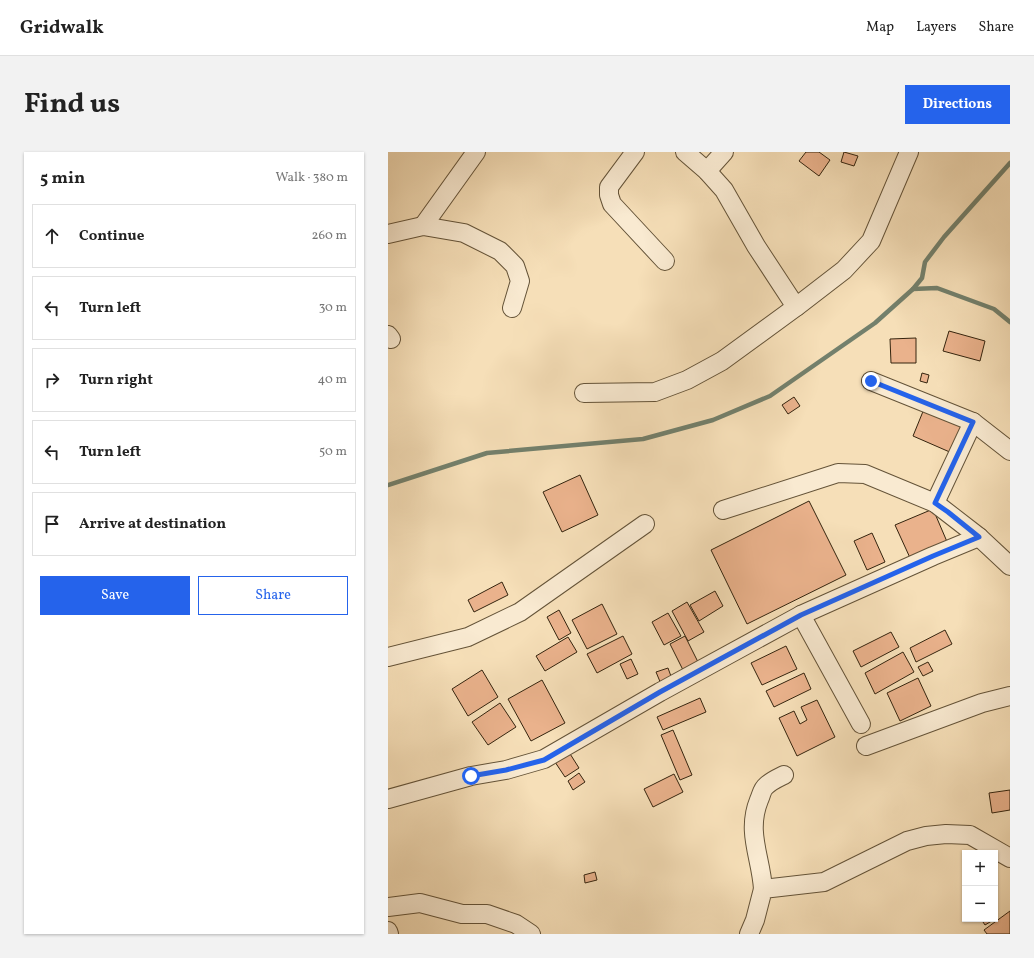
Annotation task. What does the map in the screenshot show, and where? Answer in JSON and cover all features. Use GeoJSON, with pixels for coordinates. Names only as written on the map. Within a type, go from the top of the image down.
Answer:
{"type":"FeatureCollection","features":[{"type":"Feature","properties":{"kind":"street"},"geometry":{"type":"LineString","coordinates":[[423,226],[476,152]]}},
{"type":"Feature","properties":{"kind":"street"},"geometry":{"type":"LineString","coordinates":[[635,152],[609,187],[608,195],[612,204],[665,261]]}},
{"type":"Feature","properties":{"kind":"street"},"geometry":{"type":"LineString","coordinates":[[685,152],[707,171],[724,190],[756,246],[796,307]]}},
{"type":"Feature","properties":{"kind":"street"},"geometry":{"type":"LineString","coordinates":[[707,171],[724,152]]}},
{"type":"Feature","properties":{"kind":"street"},"geometry":{"type":"LineString","coordinates":[[584,393],[655,392],[687,380],[722,361],[796,307],[844,270],[871,241],[909,152]]}},
{"type":"Feature","properties":{"kind":"street"},"geometry":{"type":"LineString","coordinates":[[388,234],[423,226],[464,232],[500,251],[515,266],[520,281],[512,308]]}},
{"type":"Feature","properties":{"kind":"street"},"geometry":{"type":"LineString","coordinates":[[871,381],[973,422],[1010,451]]}},
{"type":"Feature","properties":{"kind":"street"},"geometry":{"type":"LineString","coordinates":[[935,503],[973,422]]}},
{"type":"Feature","properties":{"kind":"street"},"geometry":{"type":"LineString","coordinates":[[723,510],[838,473],[845,472],[865,474],[935,503],[979,537],[1010,566]]}},
{"type":"Feature","properties":{"kind":"street"},"geometry":{"type":"LineString","coordinates":[[388,657],[468,637],[520,612],[645,524]]}},
{"type":"Feature","properties":{"kind":"street"},"geometry":{"type":"LineString","coordinates":[[388,799],[471,776],[506,770],[544,760],[660,692],[801,615],[979,537]]}},
{"type":"Feature","properties":{"kind":"street"},"geometry":{"type":"LineString","coordinates":[[801,615],[861,724]]}},
{"type":"Feature","properties":{"kind":"street"},"geometry":{"type":"LineString","coordinates":[[866,746],[982,702],[1010,696]]}},
{"type":"Feature","properties":{"kind":"street"},"geometry":{"type":"LineString","coordinates":[[749,934],[756,920],[763,889],[754,844],[753,826],[757,806],[764,787],[784,775]]}},
{"type":"Feature","properties":{"kind":"street"},"geometry":{"type":"LineString","coordinates":[[763,889],[824,882],[907,841],[926,836],[946,834],[970,835],[1010,858]]}},
{"type":"Feature","properties":{"kind":"street"},"geometry":{"type":"LineString","coordinates":[[388,907],[420,903],[462,914],[488,914],[516,924],[531,934]]}},
{"type":"Feature","properties":{"kind":"building"},"geometry":{"type":"Polygon","coordinates":[[[806,152],[819,152],[830,160],[819,176],[799,161],[806,152]]]}},
{"type":"Feature","properties":{"kind":"building"},"geometry":{"type":"Polygon","coordinates":[[[844,152],[858,156],[854,166],[841,162],[844,152]]]}},
{"type":"Feature","properties":{"kind":"building"},"geometry":{"type":"Polygon","coordinates":[[[949,331],[985,341],[980,361],[943,351],[949,331]]]}},
{"type":"Feature","properties":{"kind":"building"},"geometry":{"type":"Polygon","coordinates":[[[916,338],[916,363],[891,363],[890,339],[916,338]]]}},
{"type":"Feature","properties":{"kind":"building"},"geometry":{"type":"Polygon","coordinates":[[[922,373],[929,375],[927,383],[920,381],[922,373]]]}},
{"type":"Feature","properties":{"kind":"building"},"geometry":{"type":"Polygon","coordinates":[[[794,397],[800,406],[788,414],[782,405],[794,397]]]}},
{"type":"Feature","properties":{"kind":"building"},"geometry":{"type":"Polygon","coordinates":[[[924,409],[964,426],[952,453],[913,436],[924,409]]]}},
{"type":"Feature","properties":{"kind":"building"},"geometry":{"type":"Polygon","coordinates":[[[580,475],[598,515],[562,532],[543,492],[580,475]]]}},
{"type":"Feature","properties":{"kind":"building"},"geometry":{"type":"Polygon","coordinates":[[[809,501],[846,575],[747,624],[711,550],[809,501]]]}},
{"type":"Feature","properties":{"kind":"building"},"geometry":{"type":"Polygon","coordinates":[[[933,509],[948,544],[911,560],[895,525],[933,509]]]}},
{"type":"Feature","properties":{"kind":"building"},"geometry":{"type":"Polygon","coordinates":[[[872,533],[885,562],[867,570],[854,541],[872,533]]]}},
{"type":"Feature","properties":{"kind":"building"},"geometry":{"type":"Polygon","coordinates":[[[502,582],[508,595],[474,612],[468,600],[502,582]]]}},
{"type":"Feature","properties":{"kind":"building"},"geometry":{"type":"Polygon","coordinates":[[[715,591],[723,606],[699,621],[690,605],[715,591]]]}},
{"type":"Feature","properties":{"kind":"building"},"geometry":{"type":"Polygon","coordinates":[[[687,602],[704,632],[688,641],[672,611],[687,602]]]}},
{"type":"Feature","properties":{"kind":"building"},"geometry":{"type":"Polygon","coordinates":[[[602,604],[617,634],[587,649],[572,620],[602,604]]]}},
{"type":"Feature","properties":{"kind":"building"},"geometry":{"type":"Polygon","coordinates":[[[559,610],[571,633],[559,640],[547,617],[559,610]]]}},
{"type":"Feature","properties":{"kind":"building"},"geometry":{"type":"Polygon","coordinates":[[[668,613],[681,636],[664,645],[652,622],[668,613]]]}},
{"type":"Feature","properties":{"kind":"building"},"geometry":{"type":"Polygon","coordinates":[[[945,630],[952,644],[916,662],[910,648],[945,630]]]}},
{"type":"Feature","properties":{"kind":"building"},"geometry":{"type":"Polygon","coordinates":[[[891,632],[899,647],[861,667],[853,651],[891,632]]]}},
{"type":"Feature","properties":{"kind":"building"},"geometry":{"type":"Polygon","coordinates":[[[623,636],[632,654],[597,673],[587,654],[623,636]]]}},
{"type":"Feature","properties":{"kind":"building"},"geometry":{"type":"Polygon","coordinates":[[[685,636],[698,662],[683,670],[670,644],[685,636]]]}},
{"type":"Feature","properties":{"kind":"building"},"geometry":{"type":"Polygon","coordinates":[[[568,637],[577,652],[545,671],[536,656],[568,637]]]}},
{"type":"Feature","properties":{"kind":"building"},"geometry":{"type":"Polygon","coordinates":[[[786,646],[797,669],[762,685],[751,663],[786,646]]]}},
{"type":"Feature","properties":{"kind":"building"},"geometry":{"type":"Polygon","coordinates":[[[903,652],[914,672],[875,694],[865,673],[903,652]]]}},
{"type":"Feature","properties":{"kind":"building"},"geometry":{"type":"Polygon","coordinates":[[[631,659],[638,674],[627,679],[620,664],[631,659]]]}},
{"type":"Feature","properties":{"kind":"building"},"geometry":{"type":"Polygon","coordinates":[[[928,662],[933,671],[923,676],[918,667],[928,662]]]}},
{"type":"Feature","properties":{"kind":"building"},"geometry":{"type":"Polygon","coordinates":[[[668,668],[672,679],[661,684],[656,672],[668,668]]]}},
{"type":"Feature","properties":{"kind":"building"},"geometry":{"type":"Polygon","coordinates":[[[482,670],[498,697],[468,716],[452,689],[482,670]]]}},
{"type":"Feature","properties":{"kind":"building"},"geometry":{"type":"Polygon","coordinates":[[[804,673],[811,689],[774,707],[766,691],[804,673]]]}},
{"type":"Feature","properties":{"kind":"building"},"geometry":{"type":"Polygon","coordinates":[[[918,678],[931,706],[900,721],[887,693],[918,678]]]}},
{"type":"Feature","properties":{"kind":"building"},"geometry":{"type":"Polygon","coordinates":[[[542,680],[565,723],[531,741],[508,699],[542,680]]]}},
{"type":"Feature","properties":{"kind":"building"},"geometry":{"type":"Polygon","coordinates":[[[700,698],[706,712],[663,730],[657,717],[700,698]]]}},
{"type":"Feature","properties":{"kind":"building"},"geometry":{"type":"Polygon","coordinates":[[[817,700],[835,737],[797,756],[779,718],[794,711],[800,724],[807,720],[801,707],[817,700]]]}},
{"type":"Feature","properties":{"kind":"building"},"geometry":{"type":"Polygon","coordinates":[[[500,703],[516,727],[488,745],[472,722],[500,703]]]}},
{"type":"Feature","properties":{"kind":"building"},"geometry":{"type":"Polygon","coordinates":[[[673,730],[692,775],[680,780],[661,735],[673,730]]]}},
{"type":"Feature","properties":{"kind":"building"},"geometry":{"type":"Polygon","coordinates":[[[567,749],[579,768],[565,777],[553,759],[567,749]]]}},
{"type":"Feature","properties":{"kind":"building"},"geometry":{"type":"Polygon","coordinates":[[[579,773],[585,782],[573,790],[568,781],[579,773]]]}},
{"type":"Feature","properties":{"kind":"building"},"geometry":{"type":"Polygon","coordinates":[[[674,774],[683,792],[653,807],[644,789],[674,774]]]}},
{"type":"Feature","properties":{"kind":"building"},"geometry":{"type":"Polygon","coordinates":[[[1010,790],[1010,810],[992,813],[989,793],[1010,790]]]}},
{"type":"Feature","properties":{"kind":"building"},"geometry":{"type":"Polygon","coordinates":[[[595,872],[597,880],[585,883],[584,875],[595,872]]]}},
{"type":"Feature","properties":{"kind":"building"},"geometry":{"type":"Polygon","coordinates":[[[1010,911],[1010,934],[987,934],[984,930],[995,922],[998,922],[998,920],[1010,911]]]}},
{"type":"Feature","properties":{"kind":"building"},"geometry":{"type":"Polygon","coordinates":[[[983,922],[990,922],[985,925],[983,922]]]}},
{"type":"Feature","properties":{"kind":"waterway"},"geometry":{"type":"LineString","coordinates":[[913,289],[922,278],[925,262],[944,237],[1010,163]]}},
{"type":"Feature","properties":{"kind":"waterway"},"geometry":{"type":"LineString","coordinates":[[388,485],[487,453],[643,439],[713,420],[770,396],[875,323],[913,289],[937,288],[994,309],[1010,322]]}},
{"type":"Feature","properties":{"kind":"route"},"geometry":{"type":"LineString","coordinates":[[471,776],[506,770],[544,760],[571,742],[801,615],[979,537],[935,503],[973,422],[871,381]]}}]}
